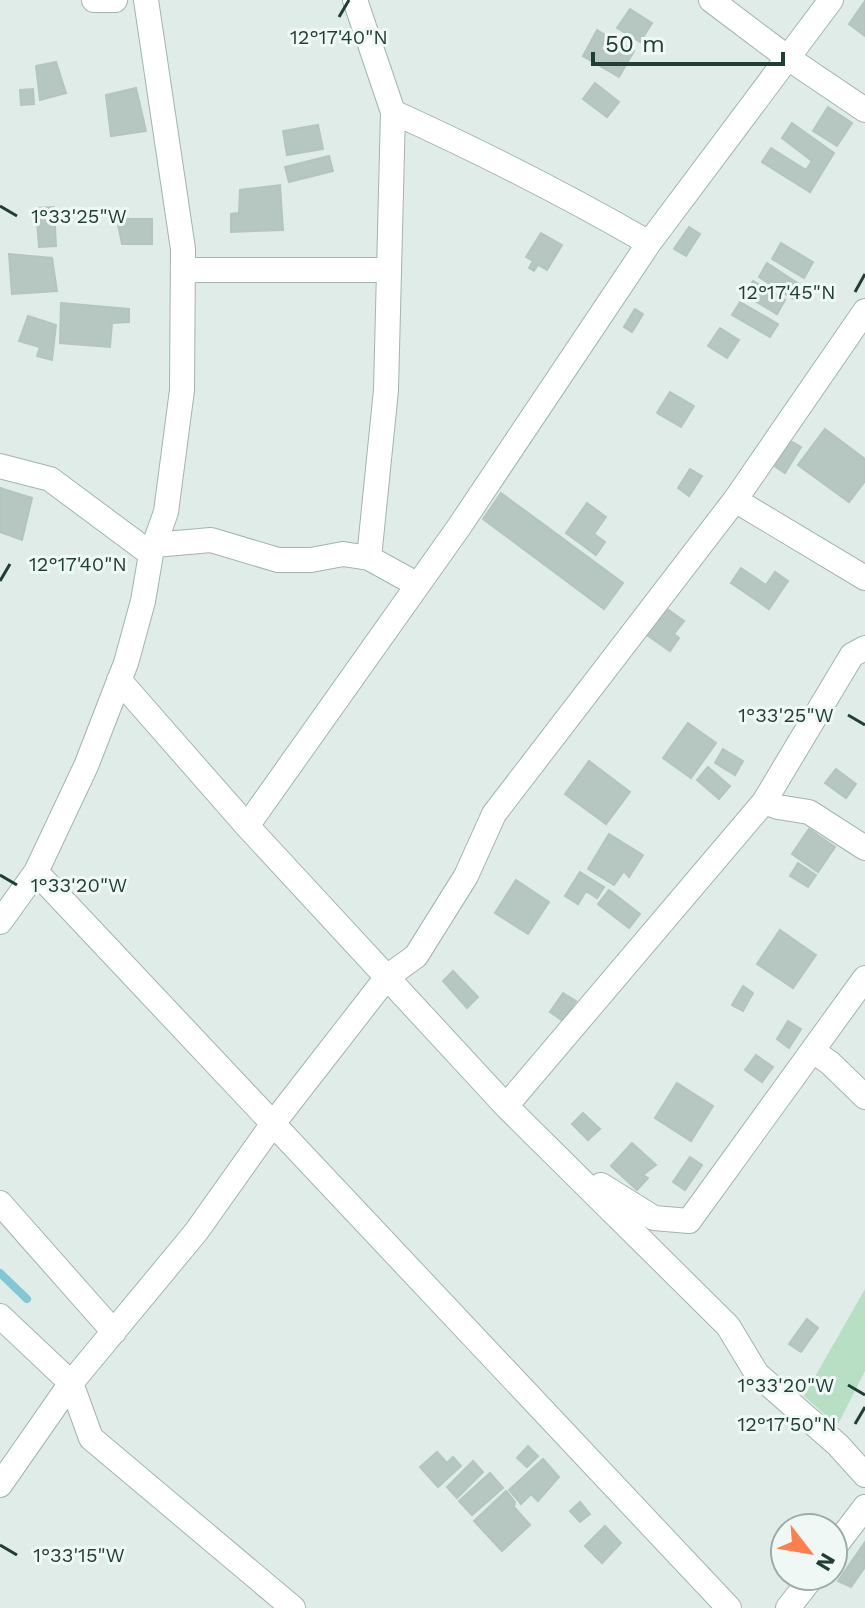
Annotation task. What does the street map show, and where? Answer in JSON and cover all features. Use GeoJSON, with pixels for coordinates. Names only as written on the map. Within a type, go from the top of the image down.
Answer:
{"type":"FeatureCollection","features":[{"type":"Feature","properties":{"kind":"street"},"geometry":{"type":"LineString","coordinates":[[94,0],[115,0]]}},
{"type":"Feature","properties":{"kind":"street"},"geometry":{"type":"LineString","coordinates":[[0,922],[36,872],[86,766],[119,680],[166,512],[182,390],[183,249],[146,0]]}},
{"type":"Feature","properties":{"kind":"street"},"geometry":{"type":"LineString","coordinates":[[355,0],[393,112],[386,390],[369,558]]}},
{"type":"Feature","properties":{"kind":"street"},"geometry":{"type":"LineString","coordinates":[[711,0],[788,58],[865,110]]}},
{"type":"Feature","properties":{"kind":"street"},"geometry":{"type":"LineString","coordinates":[[247,826],[418,585],[649,243],[831,0]]}},
{"type":"Feature","properties":{"kind":"street"},"geometry":{"type":"LineString","coordinates":[[393,112],[487,154],[574,199],[649,243]]}},
{"type":"Feature","properties":{"kind":"street"},"geometry":{"type":"LineString","coordinates":[[183,270],[389,270]]}},
{"type":"Feature","properties":{"kind":"street"},"geometry":{"type":"LineString","coordinates":[[0,1485],[71,1383],[196,1232],[272,1125],[387,977],[416,956],[466,876],[494,814],[735,500],[862,323]]}},
{"type":"Feature","properties":{"kind":"street"},"geometry":{"type":"LineString","coordinates":[[0,466],[50,479],[153,550],[211,540],[278,560],[311,560],[343,554],[369,558],[418,585]]}},
{"type":"Feature","properties":{"kind":"street"},"geometry":{"type":"LineString","coordinates":[[735,500],[865,578]]}},
{"type":"Feature","properties":{"kind":"street"},"geometry":{"type":"LineString","coordinates":[[506,1106],[764,802],[852,655],[865,648]]}},
{"type":"Feature","properties":{"kind":"street"},"geometry":{"type":"LineString","coordinates":[[119,680],[247,826],[506,1106],[728,1326],[757,1374],[838,1445],[865,1475]]}},
{"type":"Feature","properties":{"kind":"street"},"geometry":{"type":"LineString","coordinates":[[764,802],[809,812],[865,848]]}},
{"type":"Feature","properties":{"kind":"street"},"geometry":{"type":"LineString","coordinates":[[36,872],[729,1608]]}},
{"type":"Feature","properties":{"kind":"street"},"geometry":{"type":"LineString","coordinates":[[563,1163],[654,1218],[689,1221],[865,978]]}},
{"type":"Feature","properties":{"kind":"street"},"geometry":{"type":"LineString","coordinates":[[813,1051],[865,1097]]}},
{"type":"Feature","properties":{"kind":"street"},"geometry":{"type":"LineString","coordinates":[[0,1203],[114,1332]]}},
{"type":"Feature","properties":{"kind":"street"},"geometry":{"type":"LineString","coordinates":[[0,1316],[71,1383],[91,1438],[293,1608]]}},
{"type":"Feature","properties":{"kind":"street"},"geometry":{"type":"LineString","coordinates":[[849,1528],[865,1507]]}},
{"type":"Feature","properties":{"kind":"street"},"geometry":{"type":"LineString","coordinates":[[788,1608],[800,1592]]}},
{"type":"Feature","properties":{"kind":"green space"},"geometry":{"type":"Polygon","coordinates":[[[865,1289],[865,1371],[835,1430],[830,1419],[804,1396],[865,1289]]]}},
{"type":"Feature","properties":{"kind":"building"},"geometry":{"type":"Polygon","coordinates":[[[865,1],[865,36],[849,24],[865,1]]]}},
{"type":"Feature","properties":{"kind":"building"},"geometry":{"type":"Polygon","coordinates":[[[630,9],[652,23],[640,42],[617,28],[630,9]]]}},
{"type":"Feature","properties":{"kind":"building"},"geometry":{"type":"Polygon","coordinates":[[[597,30],[634,51],[619,77],[583,56],[597,30]]]}},
{"type":"Feature","properties":{"kind":"building"},"geometry":{"type":"Polygon","coordinates":[[[56,62],[66,93],[40,100],[36,66],[56,62]]]}},
{"type":"Feature","properties":{"kind":"building"},"geometry":{"type":"Polygon","coordinates":[[[595,83],[619,102],[607,117],[583,99],[595,83]]]}},
{"type":"Feature","properties":{"kind":"building"},"geometry":{"type":"Polygon","coordinates":[[[136,88],[146,131],[111,136],[106,95],[136,88]]]}},
{"type":"Feature","properties":{"kind":"building"},"geometry":{"type":"Polygon","coordinates":[[[33,89],[34,104],[21,105],[20,90],[33,89]]]}},
{"type":"Feature","properties":{"kind":"building"},"geometry":{"type":"Polygon","coordinates":[[[828,107],[852,123],[837,146],[813,131],[828,107]]]}},
{"type":"Feature","properties":{"kind":"building"},"geometry":{"type":"Polygon","coordinates":[[[792,123],[834,153],[810,192],[762,162],[771,148],[806,170],[812,161],[782,138],[792,123]]]}},
{"type":"Feature","properties":{"kind":"building"},"geometry":{"type":"Polygon","coordinates":[[[318,125],[323,149],[287,155],[283,131],[318,125]]]}},
{"type":"Feature","properties":{"kind":"building"},"geometry":{"type":"Polygon","coordinates":[[[329,156],[333,171],[289,182],[285,167],[329,156]]]}},
{"type":"Feature","properties":{"kind":"building"},"geometry":{"type":"Polygon","coordinates":[[[280,185],[283,230],[231,232],[231,214],[239,213],[240,190],[280,185]]]}},
{"type":"Feature","properties":{"kind":"building"},"geometry":{"type":"Polygon","coordinates":[[[54,207],[56,246],[39,247],[36,208],[54,207]]]}},
{"type":"Feature","properties":{"kind":"building"},"geometry":{"type":"Polygon","coordinates":[[[117,219],[152,219],[152,244],[122,244],[117,219]]]}},
{"type":"Feature","properties":{"kind":"building"},"geometry":{"type":"Polygon","coordinates":[[[689,227],[700,234],[686,256],[674,249],[689,227]]]}},
{"type":"Feature","properties":{"kind":"building"},"geometry":{"type":"Polygon","coordinates":[[[541,233],[562,245],[547,270],[538,265],[534,271],[529,268],[533,261],[526,257],[541,233]]]}},
{"type":"Feature","properties":{"kind":"building"},"geometry":{"type":"Polygon","coordinates":[[[781,243],[813,262],[804,278],[772,259],[781,243]]]}},
{"type":"Feature","properties":{"kind":"building"},"geometry":{"type":"Polygon","coordinates":[[[9,254],[52,258],[57,291],[12,294],[9,254]]]}},
{"type":"Feature","properties":{"kind":"building"},"geometry":{"type":"Polygon","coordinates":[[[767,263],[805,288],[796,301],[759,277],[767,263]]]}},
{"type":"Feature","properties":{"kind":"building"},"geometry":{"type":"Polygon","coordinates":[[[753,281],[785,300],[777,314],[745,295],[753,281]]]}},
{"type":"Feature","properties":{"kind":"building"},"geometry":{"type":"Polygon","coordinates":[[[740,302],[778,324],[770,337],[732,315],[740,302]]]}},
{"type":"Feature","properties":{"kind":"building"},"geometry":{"type":"Polygon","coordinates":[[[61,303],[129,309],[129,322],[112,323],[110,347],[60,343],[61,303]]]}},
{"type":"Feature","properties":{"kind":"building"},"geometry":{"type":"Polygon","coordinates":[[[635,309],[643,314],[632,332],[624,327],[635,309]]]}},
{"type":"Feature","properties":{"kind":"building"},"geometry":{"type":"Polygon","coordinates":[[[28,316],[56,325],[52,360],[37,356],[40,347],[19,341],[28,316]]]}},
{"type":"Feature","properties":{"kind":"building"},"geometry":{"type":"Polygon","coordinates":[[[720,328],[739,340],[727,358],[708,346],[720,328]]]}},
{"type":"Feature","properties":{"kind":"building"},"geometry":{"type":"Polygon","coordinates":[[[670,392],[694,406],[681,427],[657,413],[670,392]]]}},
{"type":"Feature","properties":{"kind":"building"},"geometry":{"type":"Polygon","coordinates":[[[825,429],[865,459],[865,481],[849,502],[798,465],[825,429]]]}},
{"type":"Feature","properties":{"kind":"building"},"geometry":{"type":"Polygon","coordinates":[[[789,440],[801,447],[785,473],[773,465],[789,440]]]}},
{"type":"Feature","properties":{"kind":"building"},"geometry":{"type":"Polygon","coordinates":[[[690,469],[702,476],[689,496],[678,488],[690,469]]]}},
{"type":"Feature","properties":{"kind":"building"},"geometry":{"type":"Polygon","coordinates":[[[0,488],[32,498],[22,540],[0,532],[0,488]]]}},
{"type":"Feature","properties":{"kind":"building"},"geometry":{"type":"Polygon","coordinates":[[[501,493],[623,583],[604,609],[483,519],[501,493]]]}},
{"type":"Feature","properties":{"kind":"building"},"geometry":{"type":"Polygon","coordinates":[[[587,503],[606,517],[594,534],[605,542],[596,555],[566,533],[587,503]]]}},
{"type":"Feature","properties":{"kind":"building"},"geometry":{"type":"Polygon","coordinates":[[[741,568],[766,585],[775,572],[788,581],[769,609],[731,583],[741,568]]]}},
{"type":"Feature","properties":{"kind":"building"},"geometry":{"type":"Polygon","coordinates":[[[663,606],[684,621],[674,634],[679,638],[670,651],[644,633],[663,606]]]}},
{"type":"Feature","properties":{"kind":"building"},"geometry":{"type":"Polygon","coordinates":[[[688,723],[716,743],[691,778],[663,758],[688,723]]]}},
{"type":"Feature","properties":{"kind":"building"},"geometry":{"type":"Polygon","coordinates":[[[723,749],[743,761],[735,775],[715,763],[723,749]]]}},
{"type":"Feature","properties":{"kind":"building"},"geometry":{"type":"Polygon","coordinates":[[[589,761],[630,792],[606,824],[565,794],[589,761]]]}},
{"type":"Feature","properties":{"kind":"building"},"geometry":{"type":"Polygon","coordinates":[[[708,767],[730,786],[719,799],[697,780],[708,767]]]}},
{"type":"Feature","properties":{"kind":"building"},"geometry":{"type":"Polygon","coordinates":[[[836,769],[856,784],[846,798],[825,783],[836,769]]]}},
{"type":"Feature","properties":{"kind":"building"},"geometry":{"type":"Polygon","coordinates":[[[809,829],[835,847],[818,872],[792,854],[809,829]]]}},
{"type":"Feature","properties":{"kind":"building"},"geometry":{"type":"Polygon","coordinates":[[[609,834],[643,855],[629,877],[624,871],[614,885],[588,869],[609,834]]]}},
{"type":"Feature","properties":{"kind":"building"},"geometry":{"type":"Polygon","coordinates":[[[798,863],[816,875],[808,887],[790,876],[798,863]]]}},
{"type":"Feature","properties":{"kind":"building"},"geometry":{"type":"Polygon","coordinates":[[[580,872],[604,887],[597,898],[586,891],[578,904],[565,896],[580,872]]]}},
{"type":"Feature","properties":{"kind":"building"},"geometry":{"type":"Polygon","coordinates":[[[516,880],[549,902],[528,934],[495,913],[516,880]]]}},
{"type":"Feature","properties":{"kind":"building"},"geometry":{"type":"Polygon","coordinates":[[[609,890],[640,914],[629,928],[598,904],[609,890]]]}},
{"type":"Feature","properties":{"kind":"building"},"geometry":{"type":"Polygon","coordinates":[[[780,930],[816,955],[793,988],[757,964],[780,930]]]}},
{"type":"Feature","properties":{"kind":"building"},"geometry":{"type":"Polygon","coordinates":[[[453,971],[478,997],[467,1008],[443,981],[453,971]]]}},
{"type":"Feature","properties":{"kind":"building"},"geometry":{"type":"Polygon","coordinates":[[[743,986],[753,993],[743,1011],[732,1005],[743,986]]]}},
{"type":"Feature","properties":{"kind":"building"},"geometry":{"type":"Polygon","coordinates":[[[563,993],[576,1001],[563,1021],[550,1012],[563,993]]]}},
{"type":"Feature","properties":{"kind":"building"},"geometry":{"type":"Polygon","coordinates":[[[788,1021],[801,1029],[789,1048],[777,1039],[788,1021]]]}},
{"type":"Feature","properties":{"kind":"building"},"geometry":{"type":"Polygon","coordinates":[[[756,1055],[773,1067],[762,1082],[745,1070],[756,1055]]]}},
{"type":"Feature","properties":{"kind":"building"},"geometry":{"type":"Polygon","coordinates":[[[677,1083],[713,1106],[691,1141],[655,1118],[677,1083]]]}},
{"type":"Feature","properties":{"kind":"building"},"geometry":{"type":"Polygon","coordinates":[[[583,1113],[600,1129],[588,1140],[572,1124],[583,1113]]]}},
{"type":"Feature","properties":{"kind":"building"},"geometry":{"type":"Polygon","coordinates":[[[632,1143],[656,1165],[643,1175],[648,1178],[637,1190],[611,1166],[632,1143]]]}},
{"type":"Feature","properties":{"kind":"building"},"geometry":{"type":"Polygon","coordinates":[[[690,1157],[702,1165],[685,1190],[673,1182],[690,1157]]]}},
{"type":"Feature","properties":{"kind":"building"},"geometry":{"type":"Polygon","coordinates":[[[807,1319],[818,1328],[801,1352],[789,1344],[807,1319]]]}},
{"type":"Feature","properties":{"kind":"building"},"geometry":{"type":"Polygon","coordinates":[[[528,1446],[538,1456],[527,1467],[517,1458],[528,1446]]]}},
{"type":"Feature","properties":{"kind":"building"},"geometry":{"type":"Polygon","coordinates":[[[437,1452],[447,1463],[453,1457],[461,1466],[438,1487],[420,1467],[437,1452]]]}},
{"type":"Feature","properties":{"kind":"building"},"geometry":{"type":"Polygon","coordinates":[[[543,1459],[559,1477],[538,1501],[531,1494],[521,1504],[509,1490],[543,1459]]]}},
{"type":"Feature","properties":{"kind":"building"},"geometry":{"type":"Polygon","coordinates":[[[473,1461],[483,1472],[457,1498],[447,1487],[473,1461]]]}},
{"type":"Feature","properties":{"kind":"building"},"geometry":{"type":"Polygon","coordinates":[[[490,1473],[503,1488],[472,1515],[459,1501],[490,1473]]]}},
{"type":"Feature","properties":{"kind":"building"},"geometry":{"type":"Polygon","coordinates":[[[506,1491],[515,1502],[514,1507],[530,1525],[502,1551],[474,1521],[506,1491]]]}},
{"type":"Feature","properties":{"kind":"building"},"geometry":{"type":"Polygon","coordinates":[[[580,1502],[590,1514],[580,1522],[570,1511],[580,1502]]]}},
{"type":"Feature","properties":{"kind":"building"},"geometry":{"type":"Polygon","coordinates":[[[605,1526],[621,1543],[602,1563],[585,1546],[605,1526]]]}},
{"type":"Feature","properties":{"kind":"building"},"geometry":{"type":"Polygon","coordinates":[[[865,1542],[865,1567],[851,1587],[849,1565],[865,1542]]]}},
{"type":"Feature","properties":{"kind":"waterway"},"geometry":{"type":"LineString","coordinates":[[0,1273],[27,1299]]}}]}
